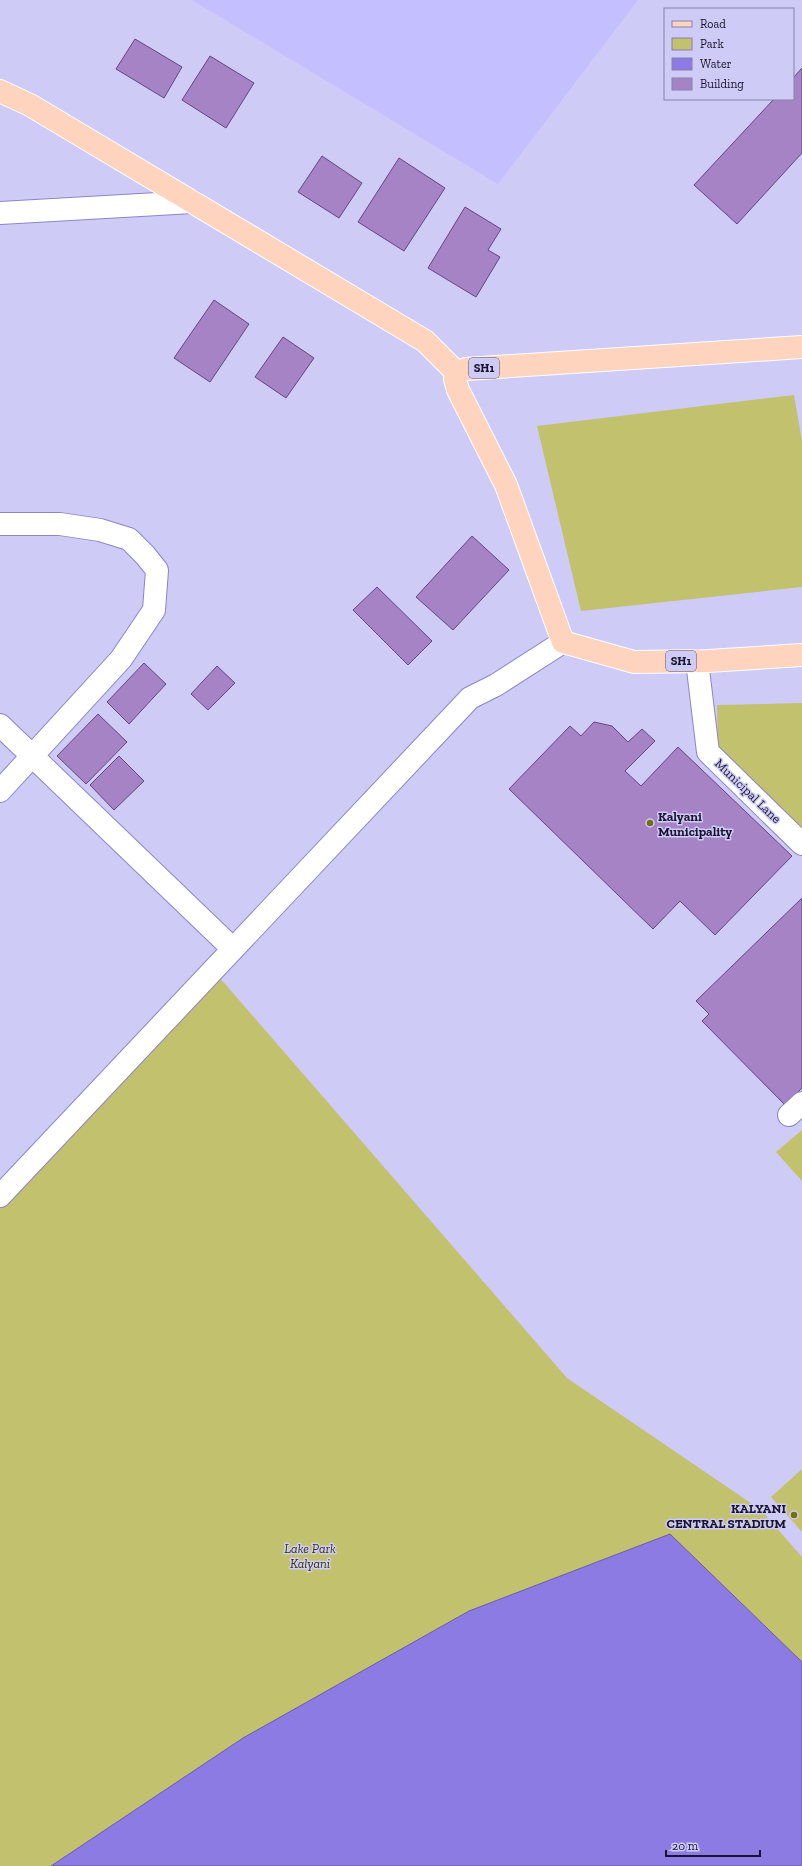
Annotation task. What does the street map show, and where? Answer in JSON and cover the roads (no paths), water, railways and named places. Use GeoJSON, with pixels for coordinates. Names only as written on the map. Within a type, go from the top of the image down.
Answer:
{"type":"FeatureCollection","features":[{"type":"Feature","properties":{"kind":"main road","name":"SH1"},"geometry":{"type":"LineString","coordinates":[[0,74],[30,105]]}},
{"type":"Feature","properties":{"kind":"main road","name":"SH1"},"geometry":{"type":"LineString","coordinates":[[0,91],[30,105],[425,341],[457,373]]}},
{"type":"Feature","properties":{"kind":"main road","name":"SH1"},"geometry":{"type":"LineString","coordinates":[[802,348],[466,369],[457,373],[455,379],[458,390],[506,485],[563,642],[634,662],[697,661],[802,655]]}},
{"type":"Feature","properties":{"kind":"street"},"geometry":{"type":"LineString","coordinates":[[0,212],[193,202]]}},
{"type":"Feature","properties":{"kind":"street"},"geometry":{"type":"LineString","coordinates":[[0,524],[60,524],[100,530],[129,539],[157,570],[154,610],[121,659],[33,757],[0,791]]}},
{"type":"Feature","properties":{"kind":"street"},"geometry":{"type":"LineString","coordinates":[[0,1196],[470,698],[496,685],[563,642]]}},
{"type":"Feature","properties":{"kind":"street","name":"Municipal Lane"},"geometry":{"type":"LineString","coordinates":[[697,661],[708,752],[802,844]]}},
{"type":"Feature","properties":{"kind":"street"},"geometry":{"type":"LineString","coordinates":[[0,725],[234,949]]}},
{"type":"Feature","properties":{"kind":"water"},"geometry":{"type":"Polygon","coordinates":[[[670,1534],[802,1662],[802,1866],[51,1866],[243,1738],[469,1611],[670,1534]]]}},
{"type":"Feature","properties":{"kind":"place","name":"Kalyani Municipality"},"geometry":{"type":"Point","coordinates":[650,823]}},
{"type":"Feature","properties":{"kind":"place","name":"KALYANI CENTRAL STADIUM"},"geometry":{"type":"Point","coordinates":[794,1515]}},
{"type":"Feature","properties":{"kind":"park label","name":"Lake Park Kalyani"},"geometry":{"type":"Point","coordinates":[310,1556]}}]}
